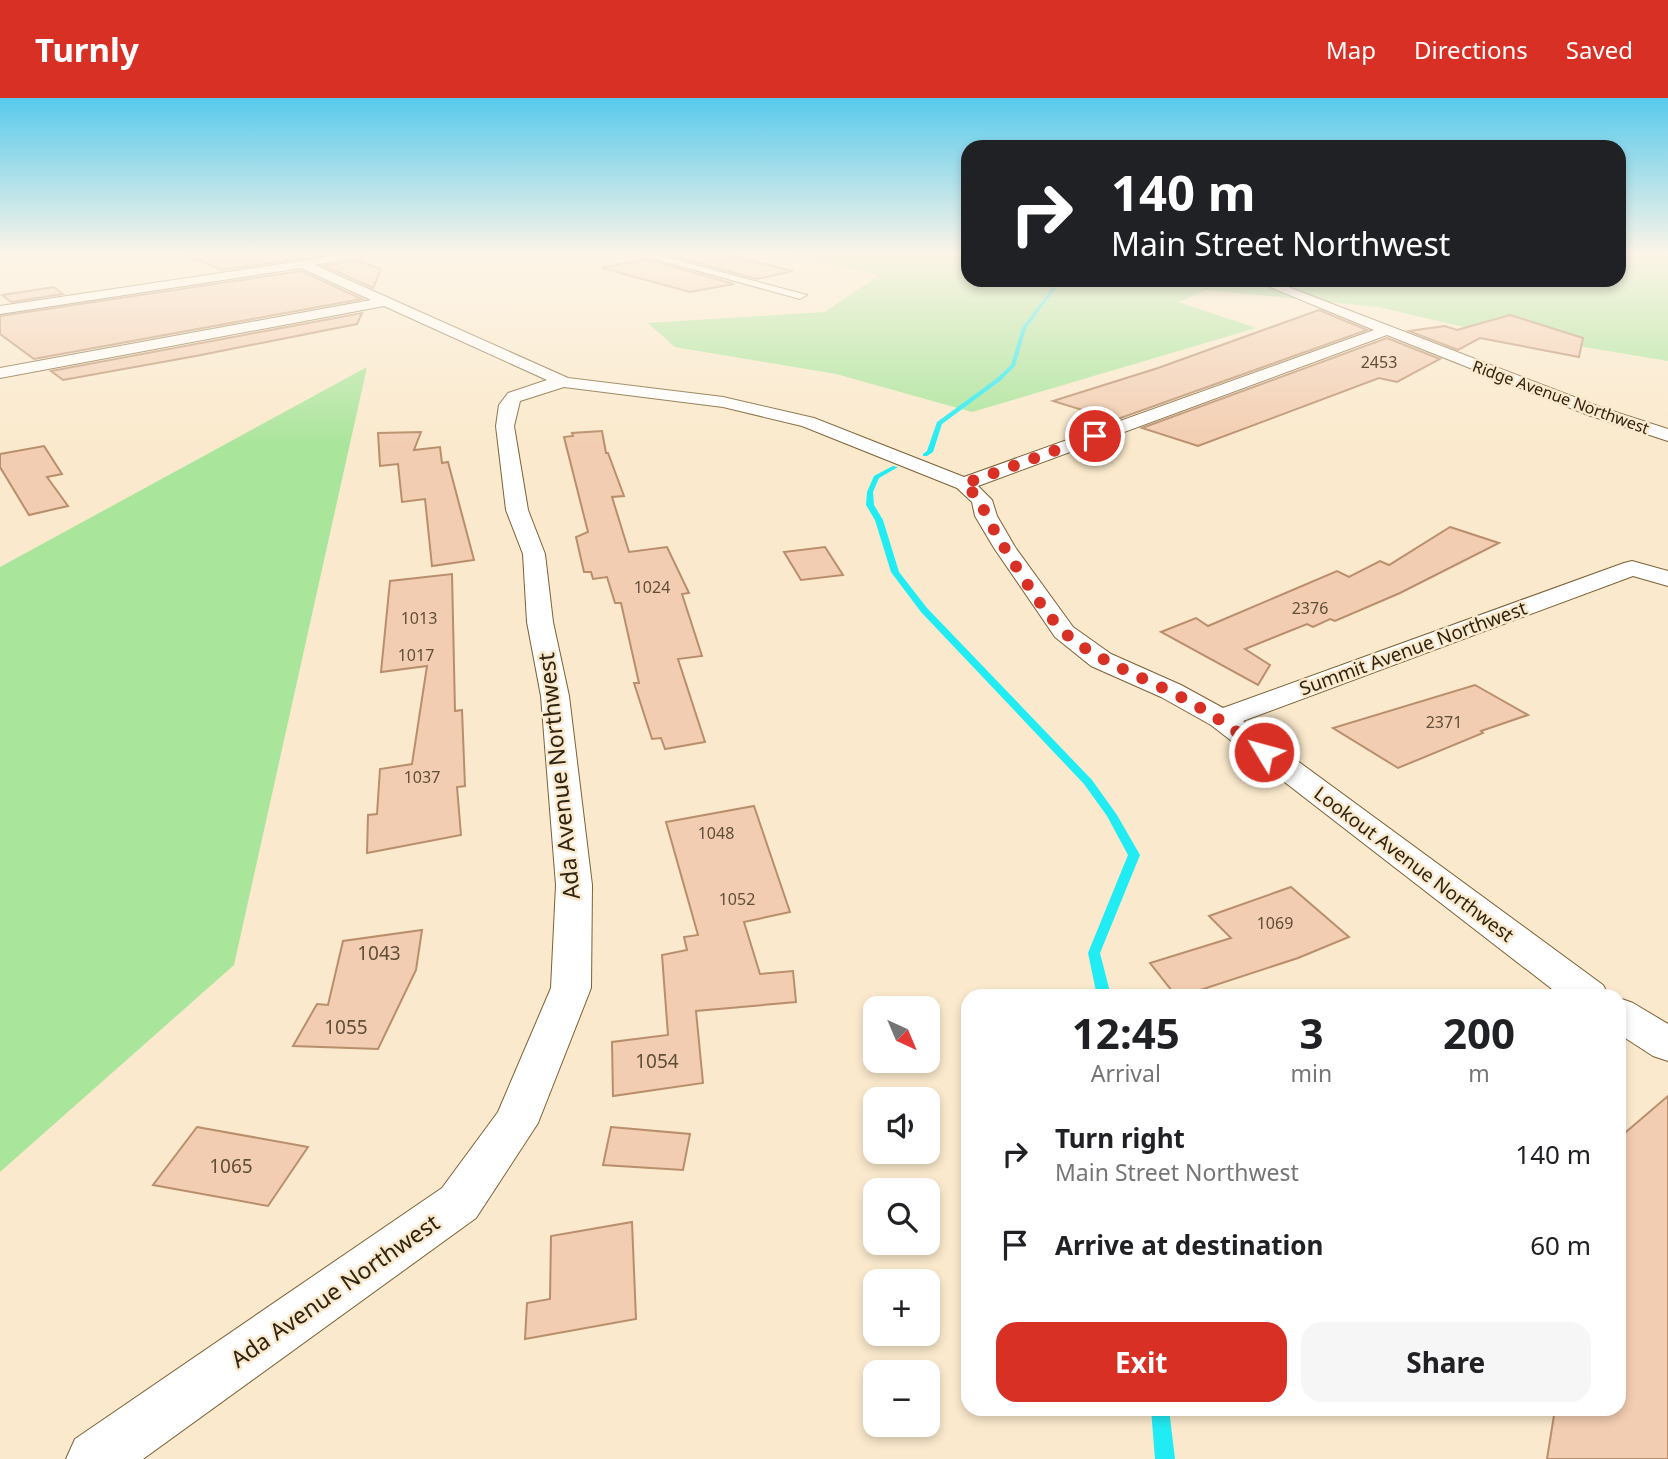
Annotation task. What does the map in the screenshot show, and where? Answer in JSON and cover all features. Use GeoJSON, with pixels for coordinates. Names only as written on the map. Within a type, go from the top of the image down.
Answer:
{"type":"FeatureCollection","features":[{"type":"Feature","properties":{"kind":"street"},"geometry":{"type":"LineString","coordinates":[[0,373],[294,319]]}},
{"type":"Feature","properties":{"kind":"street"},"geometry":{"type":"LineString","coordinates":[[426,319],[564,382],[723,402],[776,412],[964,484],[1385,331]]}},
{"type":"Feature","properties":{"kind":"street","name":"Ridge Avenue Northwest"},"geometry":{"type":"LineString","coordinates":[[1354,319],[1594,411],[1668,435]]}},
{"type":"Feature","properties":{"kind":"street","name":"Ada Avenue Northwest"},"geometry":{"type":"LineString","coordinates":[[95,1459],[459,1203],[516,1123],[571,988],[574,885],[555,696],[540,622],[534,554],[517,510],[505,426],[508,405],[514,397],[564,382]]}},
{"type":"Feature","properties":{"kind":"street","name":"Lookout Avenue Northwest"},"geometry":{"type":"LineString","coordinates":[[964,484],[982,500],[986,516],[1005,548],[1064,632],[1101,660],[1171,691],[1221,719],[1580,989]]}},
{"type":"Feature","properties":{"kind":"street","name":"Summit Avenue Northwest"},"geometry":{"type":"LineString","coordinates":[[1221,719],[1632,568],[1668,579]]}},
{"type":"Feature","properties":{"kind":"street"},"geometry":{"type":"LineString","coordinates":[[1626,1018],[1668,1044]]}},
{"type":"Feature","properties":{"kind":"green space"},"geometry":{"type":"Polygon","coordinates":[[[720,319],[1228,319],[1256,328],[972,412],[836,374],[675,347],[648,323],[720,319]]]}},
{"type":"Feature","properties":{"kind":"green space"},"geometry":{"type":"Polygon","coordinates":[[[1428,319],[1668,319],[1668,361],[1469,328],[1428,319]]]}},
{"type":"Feature","properties":{"kind":"green space"},"geometry":{"type":"Polygon","coordinates":[[[367,367],[234,965],[0,1172],[0,567],[367,367]]]}},
{"type":"Feature","properties":{"kind":"building"},"geometry":{"type":"Polygon","coordinates":[[[0,319],[255,319],[34,359],[0,334],[0,319]]]}},
{"type":"Feature","properties":{"kind":"building"},"geometry":{"type":"Polygon","coordinates":[[[332,319],[359,319],[357,324],[63,380],[51,371],[332,319]]]}},
{"type":"Feature","properties":{"kind":"building"},"geometry":{"type":"Polygon","coordinates":[[[1295,319],[1339,319],[1367,330],[1115,420],[1053,401],[1158,368],[1295,319]]]}},
{"type":"Feature","properties":{"kind":"building"},"geometry":{"type":"Polygon","coordinates":[[[1498,319],[1521,319],[1583,338],[1579,357],[1480,338],[1458,350],[1409,331],[1445,326],[1457,330],[1498,319]]]}},
{"type":"Feature","properties":{"kind":"building"},"geometry":{"type":"Polygon","coordinates":[[[1387,338],[1440,359],[1397,382],[1379,378],[1198,446],[1142,428],[1387,338]]]}},
{"type":"Feature","properties":{"kind":"building"},"geometry":{"type":"Polygon","coordinates":[[[602,431],[606,453],[624,496],[612,497],[629,552],[667,547],[689,593],[682,594],[702,656],[678,659],[705,742],[665,749],[661,738],[652,739],[634,683],[639,683],[621,603],[615,603],[607,577],[593,579],[591,572],[584,572],[576,537],[588,532],[564,437],[573,436],[572,433],[602,431]]]}},
{"type":"Feature","properties":{"kind":"building"},"geometry":{"type":"Polygon","coordinates":[[[421,432],[414,450],[440,447],[442,463],[448,462],[474,560],[432,566],[425,499],[402,502],[398,464],[380,466],[378,433],[421,432]]]}},
{"type":"Feature","properties":{"kind":"building"},"geometry":{"type":"Polygon","coordinates":[[[44,446],[62,474],[47,477],[68,506],[29,515],[0,467],[0,454],[44,446]]]}},
{"type":"Feature","properties":{"kind":"building"},"geometry":{"type":"Polygon","coordinates":[[[1450,527],[1499,543],[1400,593],[1335,621],[1330,619],[1313,627],[1307,624],[1245,649],[1270,665],[1258,685],[1161,632],[1196,618],[1208,626],[1337,571],[1349,577],[1380,561],[1389,565],[1450,527]]]}},
{"type":"Feature","properties":{"kind":"building"},"geometry":{"type":"Polygon","coordinates":[[[825,547],[843,575],[801,580],[784,552],[825,547]]]}},
{"type":"Feature","properties":{"kind":"building"},"geometry":{"type":"Polygon","coordinates":[[[452,574],[455,711],[462,710],[465,786],[457,787],[461,835],[367,853],[368,815],[377,814],[380,769],[412,764],[427,666],[381,672],[390,581],[452,574]]]}},
{"type":"Feature","properties":{"kind":"building"},"geometry":{"type":"Polygon","coordinates":[[[1475,685],[1528,715],[1481,731],[1483,733],[1398,768],[1333,728],[1475,685]]]}},
{"type":"Feature","properties":{"kind":"building"},"geometry":{"type":"Polygon","coordinates":[[[754,806],[790,912],[744,922],[760,974],[793,971],[796,1002],[696,1011],[703,1083],[613,1096],[612,1042],[668,1035],[662,955],[687,950],[684,937],[698,935],[666,822],[754,806]]]}},
{"type":"Feature","properties":{"kind":"building"},"geometry":{"type":"Polygon","coordinates":[[[1291,887],[1349,937],[1298,958],[1203,989],[1170,989],[1150,963],[1231,938],[1209,916],[1291,887]]]}},
{"type":"Feature","properties":{"kind":"building"},"geometry":{"type":"Polygon","coordinates":[[[422,930],[416,970],[378,1049],[293,1046],[317,1004],[328,1005],[343,941],[422,930]]]}},
{"type":"Feature","properties":{"kind":"building"},"geometry":{"type":"Polygon","coordinates":[[[1668,1096],[1668,1459],[1547,1459],[1554,1416],[1626,1416],[1626,1132],[1668,1096]]]}},
{"type":"Feature","properties":{"kind":"building"},"geometry":{"type":"Polygon","coordinates":[[[197,1127],[308,1147],[268,1206],[153,1185],[197,1127]]]}},
{"type":"Feature","properties":{"kind":"building"},"geometry":{"type":"Polygon","coordinates":[[[611,1127],[690,1134],[683,1170],[603,1165],[611,1127]]]}},
{"type":"Feature","properties":{"kind":"building"},"geometry":{"type":"Polygon","coordinates":[[[632,1222],[636,1319],[525,1339],[527,1303],[550,1299],[551,1236],[632,1222]]]}},
{"type":"Feature","properties":{"kind":"waterway"},"geometry":{"type":"LineString","coordinates":[[925,455],[930,452],[939,423],[998,380],[1013,365],[1024,328],[1031,319]]}},
{"type":"Feature","properties":{"kind":"waterway"},"geometry":{"type":"LineString","coordinates":[[895,467],[876,477],[870,492],[870,505],[879,520],[895,572],[924,610],[1088,782],[1112,815],[1134,855],[1094,953],[1102,989]]}},
{"type":"Feature","properties":{"kind":"waterway"},"geometry":{"type":"LineString","coordinates":[[1161,1416],[1165,1459]]}},
{"type":"Feature","properties":{"kind":"route"},"geometry":{"type":"LineString","coordinates":[[1095,436],[964,484],[982,500],[986,516],[1005,548],[1064,632],[1101,660],[1171,691],[1221,719],[1264,752]]}}]}
